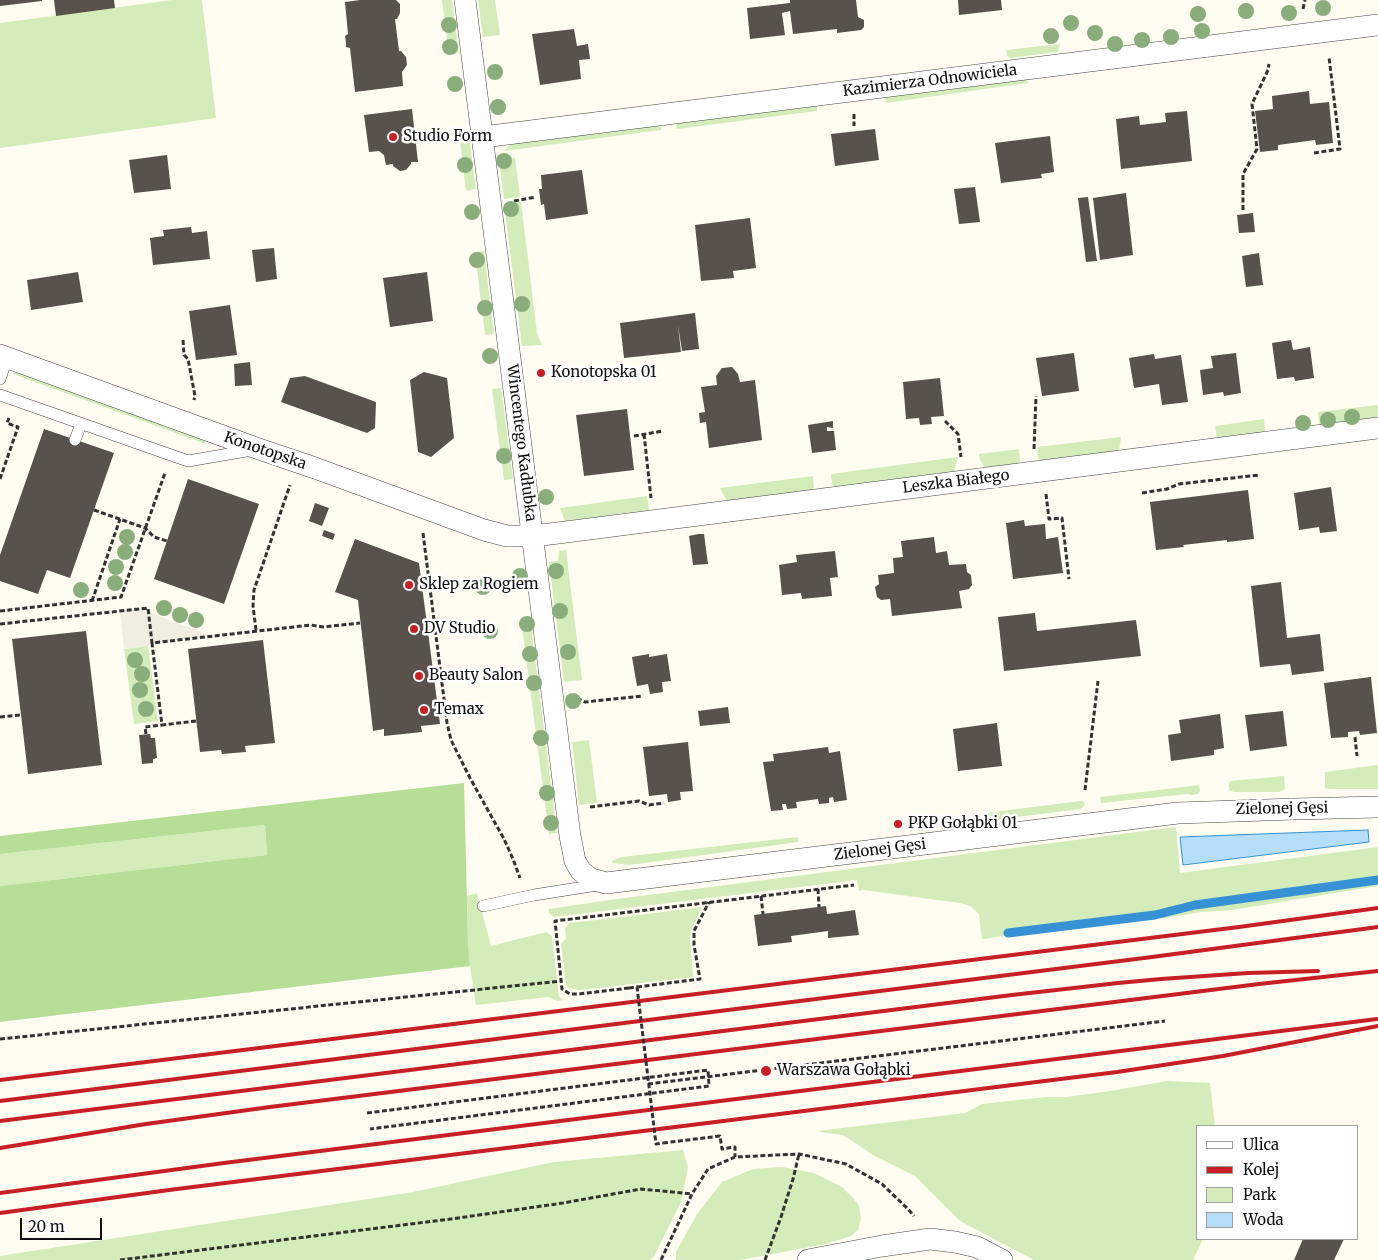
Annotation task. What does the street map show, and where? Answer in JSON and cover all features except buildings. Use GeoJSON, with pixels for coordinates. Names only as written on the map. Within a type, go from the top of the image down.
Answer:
{"type":"FeatureCollection","features":[{"type":"Feature","properties":{"kind":"street","name":"Wincentego Kadłubka"},"geometry":{"type":"LineString","coordinates":[[466,0],[571,842],[581,871],[599,881]]}},
{"type":"Feature","properties":{"kind":"street","name":"Kazimierza Odnowiciela"},"geometry":{"type":"LineString","coordinates":[[483,138],[1378,25]]}},
{"type":"Feature","properties":{"kind":"street","name":"Konotopska"},"geometry":{"type":"LineString","coordinates":[[4,357],[484,530],[507,536],[533,536]]}},
{"type":"Feature","properties":{"kind":"street","name":"Leszka Białego"},"geometry":{"type":"LineString","coordinates":[[533,536],[1378,428]]}},
{"type":"Feature","properties":{"kind":"street","name":"Zielonej Gęsi"},"geometry":{"type":"LineString","coordinates":[[599,881],[1178,812],[1378,808]]}},
{"type":"Feature","properties":{"kind":"street"},"geometry":{"type":"LineString","coordinates":[[808,1260],[882,1246],[930,1240],[955,1242],[977,1247],[1002,1260]]}},
{"type":"Feature","properties":{"kind":"lane"},"geometry":{"type":"LineString","coordinates":[[0,379],[4,357]]}},
{"type":"Feature","properties":{"kind":"lane"},"geometry":{"type":"LineString","coordinates":[[0,395],[188,461],[259,449]]}},
{"type":"Feature","properties":{"kind":"lane"},"geometry":{"type":"LineString","coordinates":[[75,440],[81,424]]}},
{"type":"Feature","properties":{"kind":"lane"},"geometry":{"type":"LineString","coordinates":[[483,906],[599,881]]}},
{"type":"Feature","properties":{"kind":"path"},"geometry":{"type":"LineString","coordinates":[[1314,153],[1340,149],[1328,54]]}},
{"type":"Feature","properties":{"kind":"path"},"geometry":{"type":"LineString","coordinates":[[1243,210],[1243,174],[1257,149],[1252,104],[1268,70],[1270,61]]}},
{"type":"Feature","properties":{"kind":"path"},"geometry":{"type":"LineString","coordinates":[[854,115],[854,126]]}},
{"type":"Feature","properties":{"kind":"path"},"geometry":{"type":"LineString","coordinates":[[520,200],[536,197]]}},
{"type":"Feature","properties":{"kind":"path"},"geometry":{"type":"LineString","coordinates":[[182,340],[184,355],[188,359],[195,396],[193,405]]}},
{"type":"Feature","properties":{"kind":"path"},"geometry":{"type":"LineString","coordinates":[[1034,447],[1036,396]]}},
{"type":"Feature","properties":{"kind":"path"},"geometry":{"type":"LineString","coordinates":[[0,478],[18,427],[7,423],[15,400]]}},
{"type":"Feature","properties":{"kind":"path"},"geometry":{"type":"LineString","coordinates":[[946,421],[958,434],[961,456]]}},
{"type":"Feature","properties":{"kind":"path"},"geometry":{"type":"LineString","coordinates":[[634,436],[663,432]]}},
{"type":"Feature","properties":{"kind":"path"},"geometry":{"type":"LineString","coordinates":[[644,434],[651,496]]}},
{"type":"Feature","properties":{"kind":"path"},"geometry":{"type":"LineString","coordinates":[[0,611],[121,597],[171,455]]}},
{"type":"Feature","properties":{"kind":"path"},"geometry":{"type":"LineString","coordinates":[[1142,493],[1167,489],[1179,484],[1259,475]]}},
{"type":"Feature","properties":{"kind":"path"},"geometry":{"type":"LineString","coordinates":[[256,630],[253,606],[254,590],[292,479]]}},
{"type":"Feature","properties":{"kind":"path"},"geometry":{"type":"LineString","coordinates":[[1046,490],[1049,519],[1062,518],[1069,579]]}},
{"type":"Feature","properties":{"kind":"path"},"geometry":{"type":"LineString","coordinates":[[94,510],[145,528],[154,537],[167,541]]}},
{"type":"Feature","properties":{"kind":"path"},"geometry":{"type":"LineString","coordinates":[[92,601],[120,519]]}},
{"type":"Feature","properties":{"kind":"path"},"geometry":{"type":"LineString","coordinates":[[422,525],[446,723],[451,740],[504,839],[520,878]]}},
{"type":"Feature","properties":{"kind":"path"},"geometry":{"type":"LineString","coordinates":[[0,624],[148,608],[162,725]]}},
{"type":"Feature","properties":{"kind":"path"},"geometry":{"type":"LineString","coordinates":[[152,642],[256,630],[311,625],[324,627],[360,623]]}},
{"type":"Feature","properties":{"kind":"path"},"geometry":{"type":"LineString","coordinates":[[1086,790],[1098,682]]}},
{"type":"Feature","properties":{"kind":"path"},"geometry":{"type":"LineString","coordinates":[[585,702],[643,696]]}},
{"type":"Feature","properties":{"kind":"path"},"geometry":{"type":"LineString","coordinates":[[0,718],[20,715]]}},
{"type":"Feature","properties":{"kind":"path"},"geometry":{"type":"LineString","coordinates":[[146,734],[145,727],[196,721]]}},
{"type":"Feature","properties":{"kind":"path"},"geometry":{"type":"LineString","coordinates":[[1355,737],[1357,756]]}},
{"type":"Feature","properties":{"kind":"path"},"geometry":{"type":"LineString","coordinates":[[597,806],[639,801],[649,805],[664,803]]}},
{"type":"Feature","properties":{"kind":"path"},"geometry":{"type":"LineString","coordinates":[[709,902],[694,931],[694,945],[700,979],[580,994],[570,994],[562,989],[555,921],[709,902],[854,885]]}},
{"type":"Feature","properties":{"kind":"path"},"geometry":{"type":"LineString","coordinates":[[818,889],[819,907]]}},
{"type":"Feature","properties":{"kind":"path"},"geometry":{"type":"LineString","coordinates":[[761,896],[763,914]]}},
{"type":"Feature","properties":{"kind":"path"},"geometry":{"type":"LineString","coordinates":[[0,1039],[561,981]]}},
{"type":"Feature","properties":{"kind":"path"},"geometry":{"type":"LineString","coordinates":[[637,987],[656,1144],[720,1136],[722,1149],[735,1147],[735,1157]]}},
{"type":"Feature","properties":{"kind":"path"},"geometry":{"type":"LineString","coordinates":[[648,1084],[1165,1021]]}},
{"type":"Feature","properties":{"kind":"path"},"geometry":{"type":"LineString","coordinates":[[367,1113],[708,1070],[709,1086],[370,1129]]}},
{"type":"Feature","properties":{"kind":"path"},"geometry":{"type":"LineString","coordinates":[[765,1260],[781,1217],[799,1154]]}},
{"type":"Feature","properties":{"kind":"path"},"geometry":{"type":"LineString","coordinates":[[661,1260],[692,1194],[708,1168],[735,1157],[799,1154],[846,1164],[882,1184],[908,1209],[930,1240]]}},
{"type":"Feature","properties":{"kind":"path"},"geometry":{"type":"LineString","coordinates":[[120,1260],[460,1218],[641,1189],[692,1194]]}},
{"type":"Feature","properties":{"kind":"green space"},"geometry":{"type":"Polygon","coordinates":[[[172,0],[202,0],[216,118],[0,148],[0,23],[172,0]]]}},
{"type":"Feature","properties":{"kind":"green space"},"geometry":{"type":"Polygon","coordinates":[[[442,0],[452,0],[459,53],[449,54],[442,0]]]}},
{"type":"Feature","properties":{"kind":"green space"},"geometry":{"type":"Polygon","coordinates":[[[478,0],[495,0],[500,35],[483,37],[478,0]]]}},
{"type":"Feature","properties":{"kind":"green space"},"geometry":{"type":"Polygon","coordinates":[[[1060,44],[1058,52],[1010,58],[1006,50],[1060,44]]]}},
{"type":"Feature","properties":{"kind":"green space"},"geometry":{"type":"Polygon","coordinates":[[[1026,78],[1028,83],[886,103],[885,98],[887,95],[1026,78]]]}},
{"type":"Feature","properties":{"kind":"green space"},"geometry":{"type":"Polygon","coordinates":[[[813,105],[817,107],[817,111],[677,129],[676,126],[679,122],[813,105]]]}},
{"type":"Feature","properties":{"kind":"green space"},"geometry":{"type":"Polygon","coordinates":[[[657,125],[661,127],[661,130],[504,151],[509,146],[517,143],[657,125]]]}},
{"type":"Feature","properties":{"kind":"green space"},"geometry":{"type":"Polygon","coordinates":[[[460,140],[470,144],[476,189],[466,191],[460,140]]]}},
{"type":"Feature","properties":{"kind":"green space"},"geometry":{"type":"Polygon","coordinates":[[[515,158],[520,197],[504,199],[499,160],[515,158]]]}},
{"type":"Feature","properties":{"kind":"green space"},"geometry":{"type":"Polygon","coordinates":[[[521,202],[537,333],[542,345],[522,346],[504,204],[521,202]]]}},
{"type":"Feature","properties":{"kind":"green space"},"geometry":{"type":"Polygon","coordinates":[[[484,251],[494,334],[485,335],[475,252],[484,251]]]}},
{"type":"Feature","properties":{"kind":"green space"},"geometry":{"type":"Polygon","coordinates":[[[16,372],[204,439],[206,444],[13,374],[16,372]]]}},
{"type":"Feature","properties":{"kind":"green space"},"geometry":{"type":"Polygon","coordinates":[[[501,388],[513,479],[504,480],[492,389],[501,388]]]}},
{"type":"Feature","properties":{"kind":"green space"},"geometry":{"type":"Polygon","coordinates":[[[1378,405],[1378,418],[1322,425],[1319,423],[1318,412],[1378,405]]]}},
{"type":"Feature","properties":{"kind":"green space"},"geometry":{"type":"Polygon","coordinates":[[[1264,419],[1265,431],[1263,433],[1217,439],[1215,426],[1264,419]]]}},
{"type":"Feature","properties":{"kind":"green space"},"geometry":{"type":"Polygon","coordinates":[[[1121,437],[1119,451],[1041,461],[1038,458],[1037,447],[1121,437]]]}},
{"type":"Feature","properties":{"kind":"green space"},"geometry":{"type":"Polygon","coordinates":[[[1019,449],[1020,461],[1017,464],[985,468],[980,460],[979,454],[1019,449]]]}},
{"type":"Feature","properties":{"kind":"green space"},"geometry":{"type":"Polygon","coordinates":[[[958,457],[954,472],[835,487],[832,484],[831,474],[958,457]]]}},
{"type":"Feature","properties":{"kind":"green space"},"geometry":{"type":"Polygon","coordinates":[[[813,476],[814,487],[811,490],[727,501],[720,488],[813,476]]]}},
{"type":"Feature","properties":{"kind":"green space"},"geometry":{"type":"Polygon","coordinates":[[[647,496],[649,510],[565,521],[560,508],[647,496]]]}},
{"type":"Feature","properties":{"kind":"green space"},"geometry":{"type":"Polygon","coordinates":[[[566,550],[582,680],[564,682],[549,562],[558,561],[559,551],[566,550]]]}},
{"type":"Feature","properties":{"kind":"green space"},"geometry":{"type":"Polygon","coordinates":[[[530,618],[557,833],[549,834],[521,619],[530,618]]]}},
{"type":"Feature","properties":{"kind":"green space"},"geometry":{"type":"Polygon","coordinates":[[[148,646],[158,721],[134,724],[124,649],[148,646]]]}},
{"type":"Feature","properties":{"kind":"green space"},"geometry":{"type":"Polygon","coordinates":[[[589,740],[597,803],[579,805],[572,742],[589,740]]]}},
{"type":"Feature","properties":{"kind":"green space"},"geometry":{"type":"Polygon","coordinates":[[[1378,765],[1378,789],[1325,788],[1325,772],[1378,765]]]}},
{"type":"Feature","properties":{"kind":"green space"},"geometry":{"type":"Polygon","coordinates":[[[1284,776],[1285,789],[1279,792],[1234,792],[1229,790],[1229,783],[1231,781],[1284,776]]]}},
{"type":"Feature","properties":{"kind":"green space"},"geometry":{"type":"Polygon","coordinates":[[[464,783],[470,966],[0,1022],[0,886],[267,855],[265,825],[0,854],[0,836],[464,783]]]}},
{"type":"Feature","properties":{"kind":"green space"},"geometry":{"type":"Polygon","coordinates":[[[1199,785],[1200,791],[1198,794],[1192,795],[1101,803],[1100,797],[1199,785]]]}},
{"type":"Feature","properties":{"kind":"green space"},"geometry":{"type":"Polygon","coordinates":[[[1081,801],[1085,805],[1081,809],[985,821],[983,815],[985,813],[1081,801]]]}},
{"type":"Feature","properties":{"kind":"green space"},"geometry":{"type":"Polygon","coordinates":[[[265,825],[267,855],[0,886],[0,854],[265,825]]]}},
{"type":"Feature","properties":{"kind":"green space"},"geometry":{"type":"Polygon","coordinates":[[[1176,827],[1180,873],[1378,847],[1378,886],[1232,910],[1055,929],[982,939],[979,914],[970,906],[960,903],[859,891],[857,880],[554,917],[549,913],[549,909],[617,899],[1176,827]]]}},
{"type":"Feature","properties":{"kind":"green space"},"geometry":{"type":"Polygon","coordinates":[[[798,837],[798,842],[630,865],[613,863],[612,861],[621,857],[798,837]]]}},
{"type":"Feature","properties":{"kind":"green space"},"geometry":{"type":"Polygon","coordinates":[[[477,893],[491,946],[546,932],[552,936],[559,997],[564,1000],[557,1001],[549,997],[476,1005],[468,942],[467,896],[477,893]]]}},
{"type":"Feature","properties":{"kind":"green space"},"geometry":{"type":"Polygon","coordinates":[[[702,907],[691,930],[693,977],[579,990],[569,988],[566,985],[561,944],[566,938],[565,929],[569,923],[702,907]]]}},
{"type":"Feature","properties":{"kind":"green space"},"geometry":{"type":"Polygon","coordinates":[[[1167,1081],[1210,1083],[1215,1125],[1196,1125],[1196,1240],[1203,1240],[1193,1260],[1034,1260],[960,1221],[915,1176],[873,1155],[843,1135],[818,1131],[965,1113],[982,1104],[1046,1097],[1067,1097],[1167,1081]]]}},
{"type":"Feature","properties":{"kind":"green space"},"geometry":{"type":"Polygon","coordinates":[[[683,1150],[688,1167],[681,1202],[654,1256],[650,1260],[0,1260],[0,1256],[413,1192],[554,1162],[683,1150]]]}},
{"type":"Feature","properties":{"kind":"green space"},"geometry":{"type":"Polygon","coordinates":[[[782,1167],[814,1173],[842,1187],[859,1206],[861,1218],[858,1230],[851,1236],[826,1244],[740,1260],[676,1260],[676,1252],[697,1214],[722,1182],[753,1169],[782,1167]]]}},
{"type":"Feature","properties":{"kind":"shaded area"},"geometry":{"type":"Polygon","coordinates":[[[148,608],[149,612],[211,636],[152,643],[148,646],[124,649],[120,611],[148,608]]]}},
{"type":"Feature","properties":{"kind":"water"},"geometry":{"type":"Polygon","coordinates":[[[1368,830],[1369,842],[1183,865],[1180,837],[1368,830]]]}},
{"type":"Feature","properties":{"kind":"waterway"},"geometry":{"type":"LineString","coordinates":[[1008,933],[1155,915],[1195,905],[1378,880]]}},
{"type":"Feature","properties":{"kind":"railway"},"geometry":{"type":"LineString","coordinates":[[0,1080],[1239,927],[1378,908]]}},
{"type":"Feature","properties":{"kind":"railway"},"geometry":{"type":"LineString","coordinates":[[0,1101],[1378,927]]}},
{"type":"Feature","properties":{"kind":"railway"},"geometry":{"type":"LineString","coordinates":[[0,1121],[1012,995],[1161,979],[1248,973],[1318,971]]}},
{"type":"Feature","properties":{"kind":"railway"},"geometry":{"type":"LineString","coordinates":[[0,1148],[146,1124],[270,1107],[1259,984],[1378,971]]}},
{"type":"Feature","properties":{"kind":"railway"},"geometry":{"type":"LineString","coordinates":[[0,1193],[224,1163],[1377,1019]]}},
{"type":"Feature","properties":{"kind":"railway"},"geometry":{"type":"LineString","coordinates":[[0,1213],[169,1190],[1117,1072],[1223,1056],[1378,1026]]}},
{"type":"Feature","properties":{"kind":"place","name":"Studio Form"},"geometry":{"type":"Point","coordinates":[393,137]}},
{"type":"Feature","properties":{"kind":"place","name":"Konotopska 01"},"geometry":{"type":"Point","coordinates":[541,373]}},
{"type":"Feature","properties":{"kind":"place","name":"Sklep za Rogiem"},"geometry":{"type":"Point","coordinates":[409,585]}},
{"type":"Feature","properties":{"kind":"place","name":"DV Studio"},"geometry":{"type":"Point","coordinates":[414,629]}},
{"type":"Feature","properties":{"kind":"place","name":"Beauty Salon"},"geometry":{"type":"Point","coordinates":[419,676]}},
{"type":"Feature","properties":{"kind":"place","name":"Temax"},"geometry":{"type":"Point","coordinates":[424,710]}},
{"type":"Feature","properties":{"kind":"place","name":"PKP Gołąbki 01"},"geometry":{"type":"Point","coordinates":[898,824]}},
{"type":"Feature","properties":{"kind":"place","name":"Warszawa Gołąbki"},"geometry":{"type":"Point","coordinates":[766,1071]}}]}
